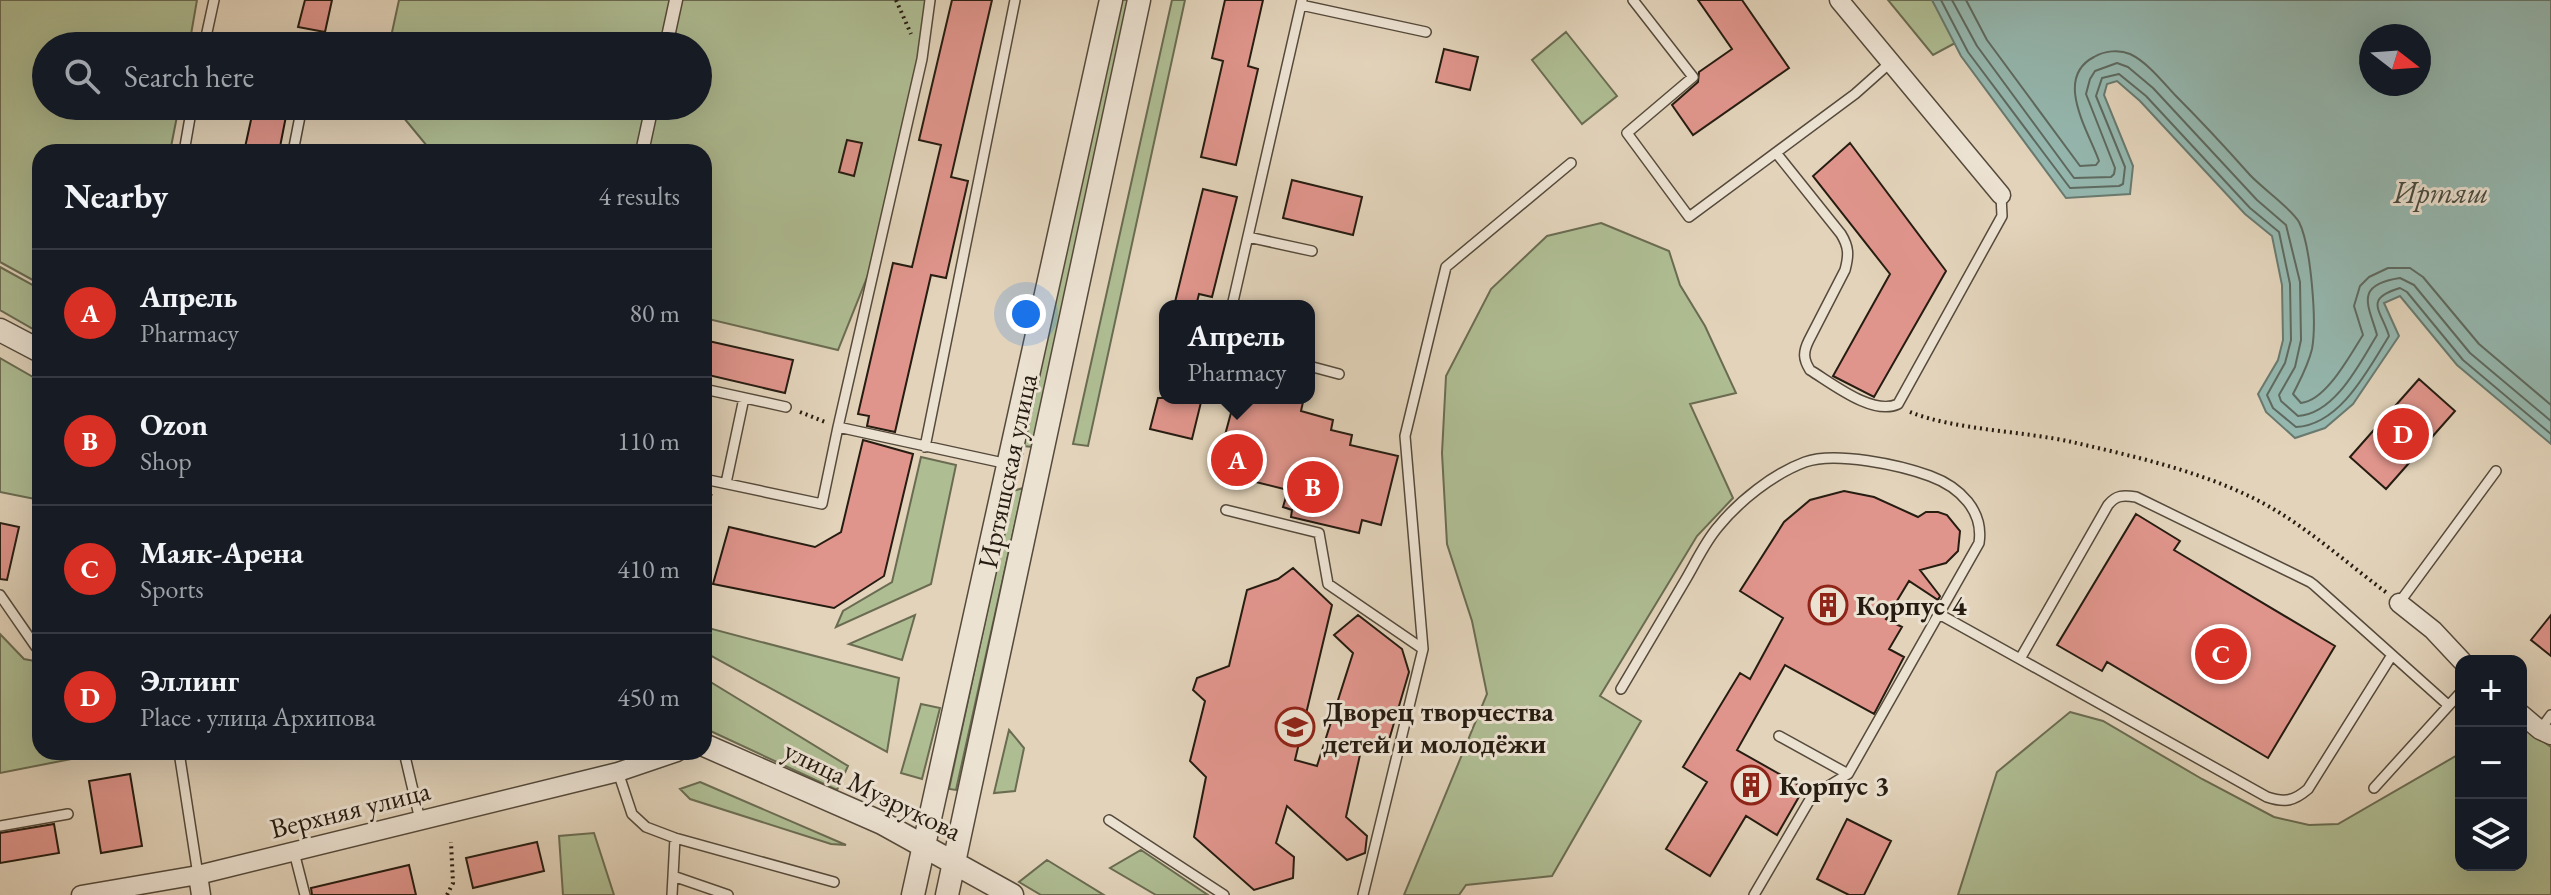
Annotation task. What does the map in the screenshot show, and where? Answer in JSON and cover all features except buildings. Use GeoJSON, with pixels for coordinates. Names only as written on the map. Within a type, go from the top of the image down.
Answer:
{"type":"FeatureCollection","features":[{"type":"Feature","properties":{"kind":"street"},"geometry":{"type":"LineString","coordinates":[[669,32],[676,0]]}},
{"type":"Feature","properties":{"kind":"street","name":"Иртяшская улица"},"geometry":{"type":"LineString","coordinates":[[913,895],[1111,0]]}},
{"type":"Feature","properties":{"kind":"street","name":"Иртяшская улица"},"geometry":{"type":"LineString","coordinates":[[947,895],[1139,0]]}},
{"type":"Feature","properties":{"kind":"street"},"geometry":{"type":"LineString","coordinates":[[1839,0],[2001,195]]}},
{"type":"Feature","properties":{"kind":"street"},"geometry":{"type":"LineString","coordinates":[[644,144],[649,120]]}},
{"type":"Feature","properties":{"kind":"street"},"geometry":{"type":"LineString","coordinates":[[0,330],[32,347]]}},
{"type":"Feature","properties":{"kind":"street"},"geometry":{"type":"LineString","coordinates":[[1008,464],[1038,470]]}},
{"type":"Feature","properties":{"kind":"street"},"geometry":{"type":"LineString","coordinates":[[2399,603],[2433,630],[2456,655]]}},
{"type":"Feature","properties":{"kind":"street"},"geometry":{"type":"LineString","coordinates":[[2527,717],[2547,726]]}},
{"type":"Feature","properties":{"kind":"street","name":"улица Музрукова"},"geometry":{"type":"LineString","coordinates":[[712,749],[882,823],[1012,895]]}},
{"type":"Feature","properties":{"kind":"street","name":"Верхняя улица"},"geometry":{"type":"LineString","coordinates":[[81,895],[198,875],[618,772],[653,760]]}},
{"type":"Feature","properties":{"kind":"street"},"geometry":{"type":"LineString","coordinates":[[198,875],[201,895]]}},
{"type":"Feature","properties":{"kind":"lane"},"geometry":{"type":"LineString","coordinates":[[207,32],[214,0]]}},
{"type":"Feature","properties":{"kind":"lane"},"geometry":{"type":"LineString","coordinates":[[712,481],[822,504],[922,59],[930,0]]}},
{"type":"Feature","properties":{"kind":"lane"},"geometry":{"type":"LineString","coordinates":[[925,447],[1015,0]]}},
{"type":"Feature","properties":{"kind":"lane"},"geometry":{"type":"LineString","coordinates":[[1633,0],[1693,77],[1627,133],[1689,217],[1777,154],[1891,62]]}},
{"type":"Feature","properties":{"kind":"lane"},"geometry":{"type":"LineString","coordinates":[[1233,300],[1302,3],[1426,32]]}},
{"type":"Feature","properties":{"kind":"lane"},"geometry":{"type":"LineString","coordinates":[[185,144],[190,120]]}},
{"type":"Feature","properties":{"kind":"lane"},"geometry":{"type":"LineString","coordinates":[[295,144],[299,120]]}},
{"type":"Feature","properties":{"kind":"lane"},"geometry":{"type":"LineString","coordinates":[[1777,154],[1848,246],[1845,270],[1804,351],[1804,361],[1810,370],[1875,407],[1888,409],[1898,404],[2002,216],[2001,195]]}},
{"type":"Feature","properties":{"kind":"lane"},"geometry":{"type":"LineString","coordinates":[[1363,895],[1423,649],[1405,436],[1446,267],[1571,163]]}},
{"type":"Feature","properties":{"kind":"lane"},"geometry":{"type":"LineString","coordinates":[[1248,237],[1312,251]]}},
{"type":"Feature","properties":{"kind":"lane"},"geometry":{"type":"LineString","coordinates":[[1315,368],[1339,374]]}},
{"type":"Feature","properties":{"kind":"lane"},"geometry":{"type":"LineString","coordinates":[[712,391],[786,407]]}},
{"type":"Feature","properties":{"kind":"lane"},"geometry":{"type":"LineString","coordinates":[[726,483],[744,398]]}},
{"type":"Feature","properties":{"kind":"lane"},"geometry":{"type":"LineString","coordinates":[[838,427],[1008,464]]}},
{"type":"Feature","properties":{"kind":"lane"},"geometry":{"type":"LineString","coordinates":[[1621,689],[1717,528],[1752,494],[1806,462],[1834,457],[1911,470],[1946,483],[1970,503],[1978,515],[1981,528],[1979,543],[1848,774],[1822,787],[1812,796],[1754,895]]}},
{"type":"Feature","properties":{"kind":"lane"},"geometry":{"type":"LineString","coordinates":[[2399,603],[2496,471]]}},
{"type":"Feature","properties":{"kind":"lane"},"geometry":{"type":"LineString","coordinates":[[2020,659],[2108,505],[2114,497],[2124,495],[2136,497],[2310,582],[2448,705]]}},
{"type":"Feature","properties":{"kind":"lane"},"geometry":{"type":"LineString","coordinates":[[1226,510],[1319,533],[1328,584],[1423,649]]}},
{"type":"Feature","properties":{"kind":"lane"},"geometry":{"type":"LineString","coordinates":[[0,595],[32,641]]}},
{"type":"Feature","properties":{"kind":"lane"},"geometry":{"type":"LineString","coordinates":[[1939,614],[2281,802],[2296,799],[2308,789],[2392,655]]}},
{"type":"Feature","properties":{"kind":"lane"},"geometry":{"type":"LineString","coordinates":[[2374,788],[2455,698]]}},
{"type":"Feature","properties":{"kind":"lane"},"geometry":{"type":"LineString","coordinates":[[1779,736],[1848,774]]}},
{"type":"Feature","properties":{"kind":"lane"},"geometry":{"type":"LineString","coordinates":[[180,760],[198,875]]}},
{"type":"Feature","properties":{"kind":"lane"},"geometry":{"type":"LineString","coordinates":[[406,760],[420,820]]}},
{"type":"Feature","properties":{"kind":"lane"},"geometry":{"type":"LineString","coordinates":[[618,772],[632,814],[646,827],[675,838],[834,882]]}},
{"type":"Feature","properties":{"kind":"lane"},"geometry":{"type":"LineString","coordinates":[[0,826],[68,814]]}},
{"type":"Feature","properties":{"kind":"lane"},"geometry":{"type":"LineString","coordinates":[[1109,820],[1224,895]]}},
{"type":"Feature","properties":{"kind":"lane"},"geometry":{"type":"LineString","coordinates":[[672,895],[675,838]]}},
{"type":"Feature","properties":{"kind":"lane"},"geometry":{"type":"LineString","coordinates":[[294,852],[305,895]]}},
{"type":"Feature","properties":{"kind":"lane"},"geometry":{"type":"LineString","coordinates":[[673,876],[728,895]]}},
{"type":"Feature","properties":{"kind":"path"},"geometry":{"type":"LineString","coordinates":[[896,0],[922,59]]}},
{"type":"Feature","properties":{"kind":"path"},"geometry":{"type":"LineString","coordinates":[[1898,404],[1913,413],[1949,422],[2072,442],[2180,471],[2244,493],[2281,513],[2399,603]]}},
{"type":"Feature","properties":{"kind":"path"},"geometry":{"type":"LineString","coordinates":[[786,407],[838,427]]}},
{"type":"Feature","properties":{"kind":"path"},"geometry":{"type":"LineString","coordinates":[[447,895],[453,883],[451,842]]}},
{"type":"Feature","properties":{"kind":"green space"},"geometry":{"type":"Polygon","coordinates":[[[0,0],[197,0],[191,32],[32,32],[32,120],[176,120],[172,144],[32,144],[32,280],[0,262],[0,0]]]}},
{"type":"Feature","properties":{"kind":"green space"},"geometry":{"type":"Polygon","coordinates":[[[399,0],[930,0],[880,245],[838,350],[712,320],[712,144],[425,144],[406,120],[712,120],[712,32],[392,32],[399,0]]]}},
{"type":"Feature","properties":{"kind":"green space"},"geometry":{"type":"Polygon","coordinates":[[[1121,0],[1130,0],[1033,447],[1023,446],[1121,0]]]}},
{"type":"Feature","properties":{"kind":"green space"},"geometry":{"type":"Polygon","coordinates":[[[1172,0],[1185,0],[1088,446],[1073,444],[1172,0]]]}},
{"type":"Feature","properties":{"kind":"green space"},"geometry":{"type":"Polygon","coordinates":[[[1888,0],[1932,0],[1957,42],[1933,55],[1888,0]]]}},
{"type":"Feature","properties":{"kind":"green space"},"geometry":{"type":"Polygon","coordinates":[[[1566,32],[1617,96],[1582,124],[1532,60],[1566,32]]]}},
{"type":"Feature","properties":{"kind":"green space"},"geometry":{"type":"Polygon","coordinates":[[[1601,223],[1669,251],[1680,285],[1705,326],[1736,393],[1690,404],[1733,498],[1697,536],[1600,696],[1641,721],[1552,876],[1466,885],[1459,895],[1404,895],[1487,694],[1472,621],[1447,544],[1442,453],[1446,376],[1491,289],[1547,236],[1601,223]]]}},
{"type":"Feature","properties":{"kind":"green space"},"geometry":{"type":"Polygon","coordinates":[[[0,267],[32,285],[32,328],[0,310],[0,267]]]}},
{"type":"Feature","properties":{"kind":"green space"},"geometry":{"type":"Polygon","coordinates":[[[0,358],[32,376],[32,498],[0,492],[0,358]]]}},
{"type":"Feature","properties":{"kind":"green space"},"geometry":{"type":"Polygon","coordinates":[[[921,457],[956,465],[931,584],[836,627],[843,611],[892,582],[921,457]]]}},
{"type":"Feature","properties":{"kind":"green space"},"geometry":{"type":"Polygon","coordinates":[[[1023,488],[956,790],[949,789],[1013,491],[1023,488]]]}},
{"type":"Feature","properties":{"kind":"green space"},"geometry":{"type":"Polygon","coordinates":[[[915,615],[902,660],[849,644],[915,615]]]}},
{"type":"Feature","properties":{"kind":"green space"},"geometry":{"type":"Polygon","coordinates":[[[712,629],[899,678],[887,752],[712,656],[712,629]]]}},
{"type":"Feature","properties":{"kind":"green space"},"geometry":{"type":"Polygon","coordinates":[[[0,634],[24,659],[32,660],[32,760],[66,760],[0,773],[0,634]]]}},
{"type":"Feature","properties":{"kind":"green space"},"geometry":{"type":"Polygon","coordinates":[[[712,683],[848,766],[837,790],[712,732],[712,683]]]}},
{"type":"Feature","properties":{"kind":"green space"},"geometry":{"type":"Polygon","coordinates":[[[921,704],[940,708],[922,779],[901,773],[921,704]]]}},
{"type":"Feature","properties":{"kind":"green space"},"geometry":{"type":"Polygon","coordinates":[[[2070,712],[2103,721],[2274,817],[2309,825],[2338,824],[2455,756],[2455,871],[2527,871],[2527,730],[2551,747],[2551,895],[1958,895],[1997,772],[2070,712]]]}},
{"type":"Feature","properties":{"kind":"green space"},"geometry":{"type":"Polygon","coordinates":[[[1009,730],[1024,748],[1015,791],[994,793],[1009,730]]]}},
{"type":"Feature","properties":{"kind":"green space"},"geometry":{"type":"Polygon","coordinates":[[[700,782],[846,845],[831,844],[690,799],[680,789],[700,782]]]}},
{"type":"Feature","properties":{"kind":"green space"},"geometry":{"type":"Polygon","coordinates":[[[594,833],[614,895],[563,895],[559,836],[594,833]]]}},
{"type":"Feature","properties":{"kind":"green space"},"geometry":{"type":"Polygon","coordinates":[[[1141,850],[1208,895],[1156,895],[1110,868],[1141,850]]]}},
{"type":"Feature","properties":{"kind":"green space"},"geometry":{"type":"Polygon","coordinates":[[[1047,860],[1104,895],[1041,895],[1019,882],[1047,860]]]}},
{"type":"Feature","properties":{"kind":"water","name":"Иртяш"},"geometry":{"type":"Polygon","coordinates":[[[1932,0],[2551,0],[2551,444],[2457,365],[2400,296],[2384,303],[2399,336],[2353,404],[2325,428],[2295,438],[2266,412],[2258,394],[2278,360],[2283,340],[2282,285],[2272,236],[2245,214],[2140,101],[2117,81],[2107,84],[2104,95],[2133,166],[2130,194],[2066,198],[1961,56],[1932,0]]]}},
{"type":"Feature","properties":{"kind":"place","name":"Эллинг"},"geometry":{"type":"Point","coordinates":[2403,434]}},
{"type":"Feature","properties":{"kind":"place","name":"Апрель"},"geometry":{"type":"Point","coordinates":[1237,460]}},
{"type":"Feature","properties":{"kind":"place","name":"Ozon"},"geometry":{"type":"Point","coordinates":[1313,487]}},
{"type":"Feature","properties":{"kind":"place","name":"Корпус 4"},"geometry":{"type":"Point","coordinates":[1828,605]}},
{"type":"Feature","properties":{"kind":"place","name":"Маяк-Арена"},"geometry":{"type":"Point","coordinates":[2221,654]}},
{"type":"Feature","properties":{"kind":"place","name":"Дворец творчества детей и молодёжи"},"geometry":{"type":"Point","coordinates":[1295,727]}},
{"type":"Feature","properties":{"kind":"place","name":"Корпус 3"},"geometry":{"type":"Point","coordinates":[1751,785]}}]}
